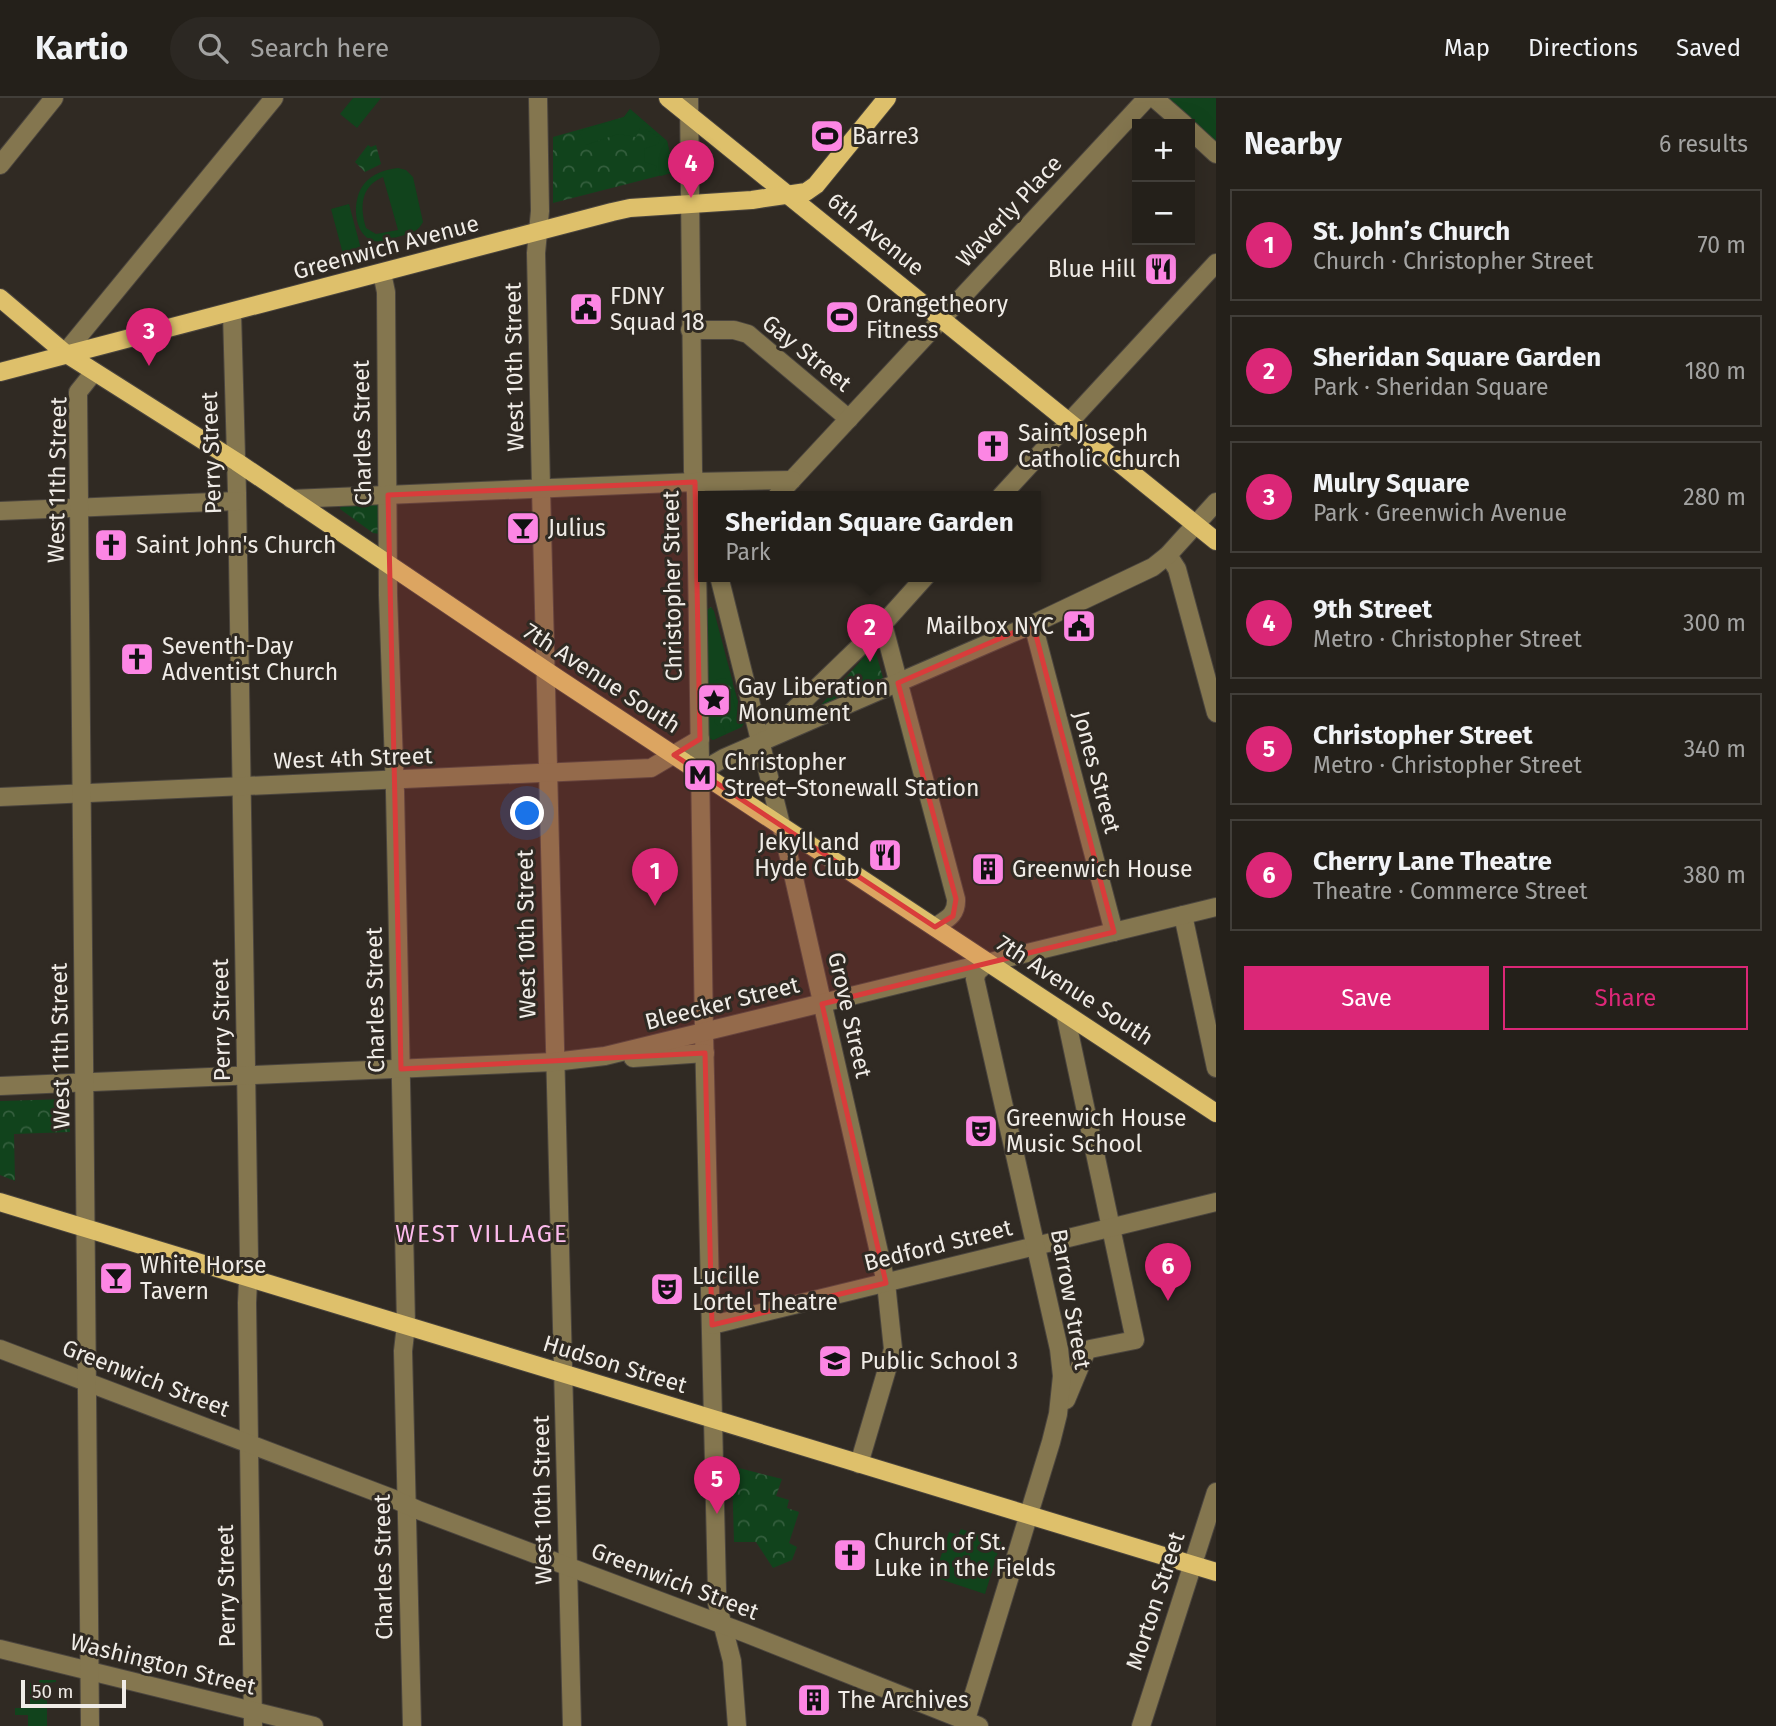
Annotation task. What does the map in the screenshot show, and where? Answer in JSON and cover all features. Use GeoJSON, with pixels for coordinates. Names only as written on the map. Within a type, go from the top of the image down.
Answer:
{"type":"FeatureCollection","features":[{"type":"Feature","properties":{"kind":"main road","name":"6th Avenue"},"geometry":{"type":"LineString","coordinates":[[668,98],[689,107],[789,195],[1216,541]]}},
{"type":"Feature","properties":{"kind":"main road","name":"Greenwich Avenue"},"geometry":{"type":"LineString","coordinates":[[0,372],[622,209],[752,200],[806,192],[816,185],[887,98]]}},
{"type":"Feature","properties":{"kind":"main road","name":"7th Avenue South"},"geometry":{"type":"LineString","coordinates":[[0,298],[65,353],[237,462],[545,670],[1216,1113]]}},
{"type":"Feature","properties":{"kind":"main road","name":"Hudson Street"},"geometry":{"type":"LineString","coordinates":[[0,1202],[1216,1572]]}},
{"type":"Feature","properties":{"kind":"street"},"geometry":{"type":"LineString","coordinates":[[0,165],[54,98]]}},
{"type":"Feature","properties":{"kind":"street"},"geometry":{"type":"LineString","coordinates":[[65,353],[274,98]]}},
{"type":"Feature","properties":{"kind":"street","name":"West 10th Street"},"geometry":{"type":"LineString","coordinates":[[538,98],[536,253],[572,1726]]}},
{"type":"Feature","properties":{"kind":"street","name":"Waverly Place"},"geometry":{"type":"LineString","coordinates":[[782,491],[1147,98]]}},
{"type":"Feature","properties":{"kind":"street"},"geometry":{"type":"LineString","coordinates":[[1154,98],[1178,119]]}},
{"type":"Feature","properties":{"kind":"street","name":"Christopher Street"},"geometry":{"type":"LineString","coordinates":[[689,107],[690,330],[717,1603],[734,1674],[737,1726]]}},
{"type":"Feature","properties":{"kind":"street"},"geometry":{"type":"LineString","coordinates":[[1195,135],[1216,154]]}},
{"type":"Feature","properties":{"kind":"street"},"geometry":{"type":"LineString","coordinates":[[1006,491],[1216,263]]}},
{"type":"Feature","properties":{"kind":"street","name":"Charles Street"},"geometry":{"type":"LineString","coordinates":[[382,273],[386,292],[388,565],[401,1069],[406,1325],[403,1351],[412,1726]]}},
{"type":"Feature","properties":{"kind":"street","name":"Perry Street"},"geometry":{"type":"LineString","coordinates":[[232,313],[237,462],[250,1277],[247,1303],[253,1719]]}},
{"type":"Feature","properties":{"kind":"street","name":"Gay Street"},"geometry":{"type":"LineString","coordinates":[[690,330],[734,330],[748,334],[849,419]]}},
{"type":"Feature","properties":{"kind":"street","name":"West 11th Street"},"geometry":{"type":"LineString","coordinates":[[90,1726],[78,392],[94,372]]}},
{"type":"Feature","properties":{"kind":"street"},"geometry":{"type":"LineString","coordinates":[[291,499],[792,480]]}},
{"type":"Feature","properties":{"kind":"street"},"geometry":{"type":"LineString","coordinates":[[695,482],[698,492]]}},
{"type":"Feature","properties":{"kind":"street"},"geometry":{"type":"LineString","coordinates":[[0,511],[237,501]]}},
{"type":"Feature","properties":{"kind":"street"},"geometry":{"type":"LineString","coordinates":[[700,772],[761,741],[1033,624],[1153,567],[1168,555],[1216,502]]}},
{"type":"Feature","properties":{"kind":"street"},"geometry":{"type":"LineString","coordinates":[[1168,555],[1177,569],[1216,713]]}},
{"type":"Feature","properties":{"kind":"street","name":"Grove Street"},"geometry":{"type":"LineString","coordinates":[[721,582],[782,826],[886,1283],[893,1349],[859,1464]]}},
{"type":"Feature","properties":{"kind":"street"},"geometry":{"type":"LineString","coordinates":[[761,741],[883,624],[921,582]]}},
{"type":"Feature","properties":{"kind":"street"},"geometry":{"type":"LineString","coordinates":[[883,624],[956,899],[953,914],[934,927]]}},
{"type":"Feature","properties":{"kind":"street","name":"Jones Street"},"geometry":{"type":"LineString","coordinates":[[1033,624],[1114,932]]}},
{"type":"Feature","properties":{"kind":"street","name":"West 4th Street"},"geometry":{"type":"LineString","coordinates":[[0,797],[651,768],[700,739]]}},
{"type":"Feature","properties":{"kind":"street","name":"Bleecker Street"},"geometry":{"type":"LineString","coordinates":[[0,1086],[554,1062],[606,1056],[1216,907]]}},
{"type":"Feature","properties":{"kind":"street"},"geometry":{"type":"LineString","coordinates":[[1183,915],[1216,1068]]}},
{"type":"Feature","properties":{"kind":"street","name":"Barrow Street"},"geometry":{"type":"LineString","coordinates":[[969,1724],[1058,1414],[1062,1376],[1038,1246],[975,979],[977,972],[988,962]]}},
{"type":"Feature","properties":{"kind":"street"},"geometry":{"type":"LineString","coordinates":[[1058,1414],[1071,1391],[1086,1352],[1135,1340],[1065,1013]]}},
{"type":"Feature","properties":{"kind":"street","name":"Bleecker Street"},"geometry":{"type":"LineString","coordinates":[[606,1056],[631,1059],[705,1053]]}},
{"type":"Feature","properties":{"kind":"street","name":"Bedford Street"},"geometry":{"type":"LineString","coordinates":[[712,1325],[1216,1202]]}},
{"type":"Feature","properties":{"kind":"street","name":"Greenwich Street"},"geometry":{"type":"LineString","coordinates":[[0,1349],[724,1625],[969,1724]]}},
{"type":"Feature","properties":{"kind":"street","name":"Morton Street"},"geometry":{"type":"LineString","coordinates":[[1140,1726],[1216,1492]]}},
{"type":"Feature","properties":{"kind":"street","name":"Washington Street"},"geometry":{"type":"LineString","coordinates":[[0,1650],[90,1671],[253,1719],[314,1726]]}},
{"type":"Feature","properties":{"kind":"highlighted area"},"geometry":{"type":"Polygon","coordinates":[[[695,482],[700,739],[674,755],[935,927],[953,916],[956,899],[898,683],[1033,624],[1114,932],[822,1004],[886,1283],[712,1325],[705,1053],[401,1069],[388,495],[695,482]]]}},
{"type":"Feature","properties":{"kind":"green space"},"geometry":{"type":"Polygon","coordinates":[[[353,98],[381,98],[357,128],[340,114],[353,98]]]}},
{"type":"Feature","properties":{"kind":"green space"},"geometry":{"type":"Polygon","coordinates":[[[1216,98],[1216,144],[1195,125],[1195,119],[1189,119],[1168,100],[1216,98]]]}},
{"type":"Feature","properties":{"kind":"green space"},"geometry":{"type":"Polygon","coordinates":[[[1216,98],[1216,134],[1186,107],[1186,99],[1216,98]]]}},
{"type":"Feature","properties":{"kind":"green space"},"geometry":{"type":"Polygon","coordinates":[[[630,109],[667,141],[674,172],[553,203],[553,137],[624,117],[630,109]]]}},
{"type":"Feature","properties":{"kind":"green space"},"geometry":{"type":"Polygon","coordinates":[[[630,109],[667,141],[674,172],[661,176],[655,171],[657,166],[645,162],[644,149],[658,144],[660,138],[644,128],[640,128],[636,137],[618,134],[586,145],[579,131],[624,117],[630,109]]]}},
{"type":"Feature","properties":{"kind":"green space"},"geometry":{"type":"Polygon","coordinates":[[[368,145],[376,145],[381,164],[365,172],[355,162],[368,145]]]}},
{"type":"Feature","properties":{"kind":"green space"},"geometry":{"type":"Polygon","coordinates":[[[398,168],[406,170],[413,177],[423,222],[411,233],[384,241],[374,241],[361,232],[356,216],[357,198],[371,177],[398,168]],[[383,177],[370,186],[364,198],[366,228],[376,234],[398,230],[383,177]]]}},
{"type":"Feature","properties":{"kind":"green space"},"geometry":{"type":"Polygon","coordinates":[[[349,204],[361,249],[343,254],[331,209],[349,204]]]}},
{"type":"Feature","properties":{"kind":"green space"},"geometry":{"type":"Polygon","coordinates":[[[376,504],[380,507],[380,534],[373,533],[340,509],[341,506],[376,504]]]}},
{"type":"Feature","properties":{"kind":"green space"},"geometry":{"type":"Polygon","coordinates":[[[711,607],[744,723],[742,727],[713,740],[708,737],[706,611],[711,607]]]}},
{"type":"Feature","properties":{"kind":"green space"},"geometry":{"type":"Polygon","coordinates":[[[711,607],[733,683],[729,684],[726,679],[721,678],[714,681],[712,689],[707,689],[706,611],[711,607]]]}},
{"type":"Feature","properties":{"kind":"green space"},"geometry":{"type":"Polygon","coordinates":[[[874,646],[883,678],[821,705],[874,646]]]}},
{"type":"Feature","properties":{"kind":"green space"},"geometry":{"type":"Polygon","coordinates":[[[734,688],[744,723],[732,731],[729,724],[737,714],[730,689],[734,688]]]}},
{"type":"Feature","properties":{"kind":"green space"},"geometry":{"type":"Polygon","coordinates":[[[712,694],[715,723],[723,726],[726,734],[713,740],[708,737],[707,695],[712,694]]]}},
{"type":"Feature","properties":{"kind":"green space"},"geometry":{"type":"Polygon","coordinates":[[[69,1099],[70,1132],[14,1134],[15,1181],[0,1175],[0,1101],[69,1099]]]}},
{"type":"Feature","properties":{"kind":"green space"},"geometry":{"type":"Polygon","coordinates":[[[739,1468],[782,1479],[776,1496],[789,1500],[787,1508],[799,1512],[789,1543],[797,1547],[792,1560],[773,1568],[756,1542],[734,1542],[732,1474],[739,1468]]]}},
{"type":"Feature","properties":{"kind":"green space"},"geometry":{"type":"Polygon","coordinates":[[[961,1529],[1001,1542],[985,1594],[934,1577],[949,1532],[958,1535],[961,1529]]]}},
{"type":"Feature","properties":{"kind":"green space"},"geometry":{"type":"Polygon","coordinates":[[[39,1680],[56,1682],[47,1683],[47,1694],[30,1694],[30,1683],[39,1683],[39,1680]]]}},
{"type":"Feature","properties":{"kind":"green space"},"geometry":{"type":"Polygon","coordinates":[[[30,1697],[47,1697],[47,1726],[28,1726],[28,1715],[15,1715],[15,1708],[30,1708],[30,1697]]]}},
{"type":"Feature","properties":{"kind":"place","name":"Barre3"},"geometry":{"type":"Point","coordinates":[827,136]}},
{"type":"Feature","properties":{"kind":"place","name":"9th Street"},"geometry":{"type":"Point","coordinates":[691,198]}},
{"type":"Feature","properties":{"kind":"place","name":"Blue Hill"},"geometry":{"type":"Point","coordinates":[1161,269]}},
{"type":"Feature","properties":{"kind":"place","name":"FDNY Squad 18"},"geometry":{"type":"Point","coordinates":[586,309]}},
{"type":"Feature","properties":{"kind":"place","name":"Orangetheory Fitness"},"geometry":{"type":"Point","coordinates":[842,317]}},
{"type":"Feature","properties":{"kind":"place","name":"Mulry Square"},"geometry":{"type":"Point","coordinates":[149,366]}},
{"type":"Feature","properties":{"kind":"place","name":"Saint Joseph Catholic Church"},"geometry":{"type":"Point","coordinates":[993,446]}},
{"type":"Feature","properties":{"kind":"place","name":"Julius"},"geometry":{"type":"Point","coordinates":[523,528]}},
{"type":"Feature","properties":{"kind":"place","name":"Saint John's Church"},"geometry":{"type":"Point","coordinates":[111,545]}},
{"type":"Feature","properties":{"kind":"place","name":"Mailbox NYC"},"geometry":{"type":"Point","coordinates":[1079,626]}},
{"type":"Feature","properties":{"kind":"place","name":"Seventh-Day Adventist Church"},"geometry":{"type":"Point","coordinates":[137,659]}},
{"type":"Feature","properties":{"kind":"place","name":"Sheridan Square Garden"},"geometry":{"type":"Point","coordinates":[870,662]}},
{"type":"Feature","properties":{"kind":"place","name":"Gay Liberation Monument"},"geometry":{"type":"Point","coordinates":[714,700]}},
{"type":"Feature","properties":{"kind":"place","name":"Christopher Street–Stonewall Station"},"geometry":{"type":"Point","coordinates":[700,775]}},
{"type":"Feature","properties":{"kind":"place","name":"Jekyll and Hyde Club"},"geometry":{"type":"Point","coordinates":[885,855]}},
{"type":"Feature","properties":{"kind":"place","name":"Greenwich House"},"geometry":{"type":"Point","coordinates":[988,869]}},
{"type":"Feature","properties":{"kind":"place","name":"St. John’s Church"},"geometry":{"type":"Point","coordinates":[655,906]}},
{"type":"Feature","properties":{"kind":"place","name":"Greenwich House Music School"},"geometry":{"type":"Point","coordinates":[981,1131]}},
{"type":"Feature","properties":{"kind":"place","name":"White Horse Tavern"},"geometry":{"type":"Point","coordinates":[116,1278]}},
{"type":"Feature","properties":{"kind":"place","name":"Lucille Lortel Theatre"},"geometry":{"type":"Point","coordinates":[667,1289]}},
{"type":"Feature","properties":{"kind":"place","name":"Cherry Lane Theatre"},"geometry":{"type":"Point","coordinates":[1168,1301]}},
{"type":"Feature","properties":{"kind":"place","name":"Public School 3"},"geometry":{"type":"Point","coordinates":[835,1361]}},
{"type":"Feature","properties":{"kind":"place","name":"Christopher Street"},"geometry":{"type":"Point","coordinates":[717,1514]}},
{"type":"Feature","properties":{"kind":"place","name":"Church of St. Luke in the Fields"},"geometry":{"type":"Point","coordinates":[850,1555]}},
{"type":"Feature","properties":{"kind":"place","name":"The Archives"},"geometry":{"type":"Point","coordinates":[814,1700]}},
{"type":"Feature","properties":{"kind":"district","name":"WEST VILLAGE"},"geometry":{"type":"Point","coordinates":[482,1234]}}]}
